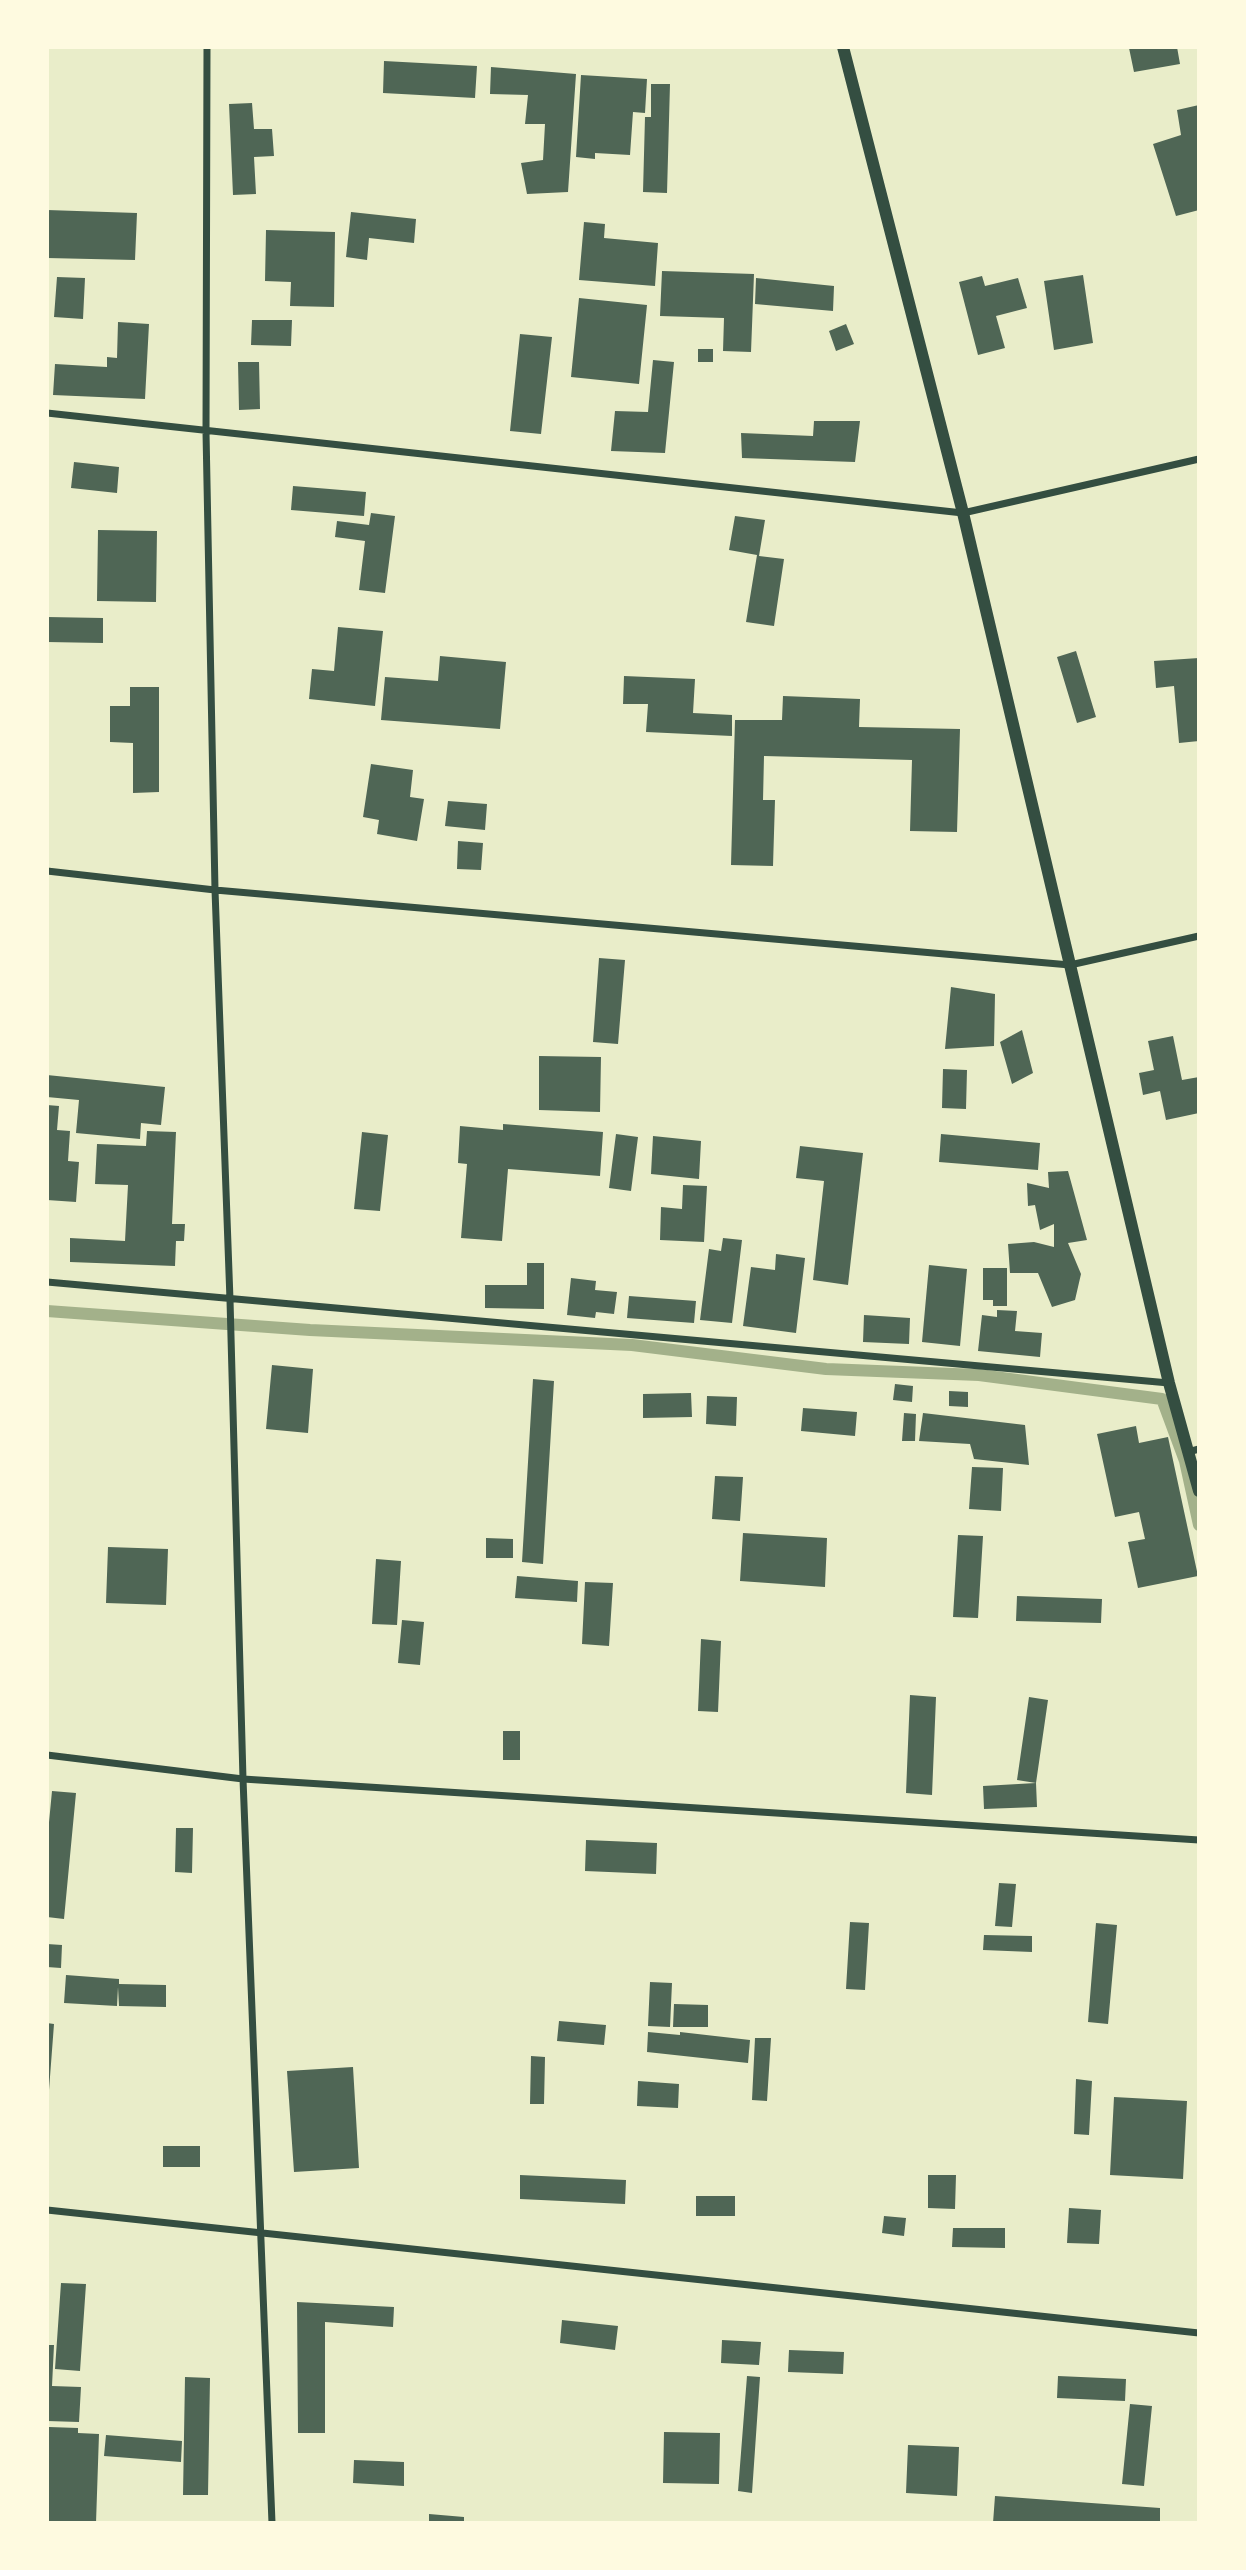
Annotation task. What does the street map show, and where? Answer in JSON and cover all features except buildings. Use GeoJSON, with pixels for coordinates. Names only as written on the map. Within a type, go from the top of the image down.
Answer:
{"type":"FeatureCollection","features":[{"type":"Feature","properties":{"kind":"street"},"geometry":{"type":"LineString","coordinates":[[207,47],[206,432],[215,890],[243,1779],[263,2234],[272,2523]]}},
{"type":"Feature","properties":{"kind":"street"},"geometry":{"type":"LineString","coordinates":[[843,47],[963,513],[1169,1383],[1193,1451],[1199,1491]]}},
{"type":"Feature","properties":{"kind":"street"},"geometry":{"type":"LineString","coordinates":[[47,413],[963,513],[1199,459]]}},
{"type":"Feature","properties":{"kind":"street"},"geometry":{"type":"LineString","coordinates":[[47,871],[215,890],[1070,965],[1199,936]]}},
{"type":"Feature","properties":{"kind":"street"},"geometry":{"type":"LineString","coordinates":[[47,1282],[1169,1383]]}},
{"type":"Feature","properties":{"kind":"street"},"geometry":{"type":"LineString","coordinates":[[47,1755],[243,1779],[1199,1840]]}},
{"type":"Feature","properties":{"kind":"street"},"geometry":{"type":"LineString","coordinates":[[47,2210],[1199,2333]]}},
{"type":"Feature","properties":{"kind":"waterway"},"geometry":{"type":"LineString","coordinates":[[47,1311],[310,1330],[632,1345],[826,1369],[979,1375],[1162,1399],[1185,1461],[1199,1525]]}}]}
